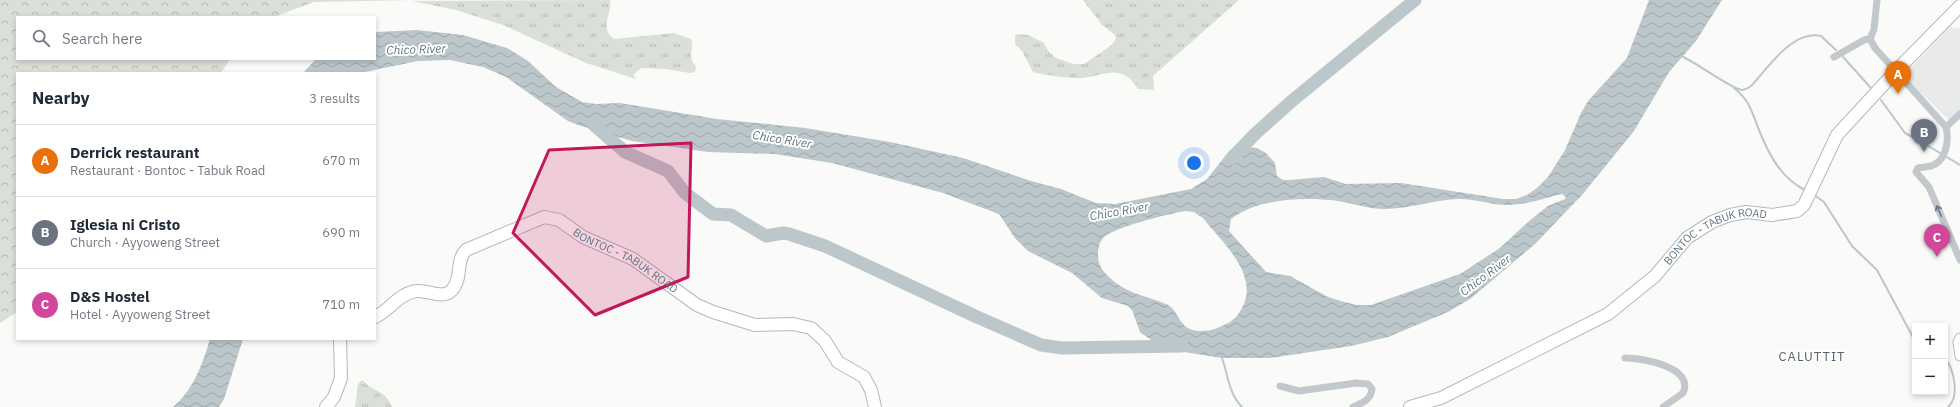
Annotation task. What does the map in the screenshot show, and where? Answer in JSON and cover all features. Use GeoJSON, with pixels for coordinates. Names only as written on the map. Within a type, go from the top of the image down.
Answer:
{"type":"FeatureCollection","features":[{"type":"Feature","properties":{"kind":"highway","name":"BONTOC - TABUK ROAD"},"geometry":{"type":"LineString","coordinates":[[1410,407],[1441,398],[1608,314],[1655,276],[1688,238],[1710,223],[1730,214],[1746,212],[1772,215],[1792,213],[1801,208],[1810,193],[1834,138],[1896,71],[1960,6]]}},
{"type":"Feature","properties":{"kind":"highway","name":"BONTOC - TABUK ROAD"},"geometry":{"type":"LineString","coordinates":[[376,316],[387,311],[398,299],[408,293],[416,291],[442,295],[452,291],[459,278],[460,259],[466,250],[544,218],[550,218],[559,220],[589,240],[641,264],[703,308],[744,323],[763,326],[793,324],[811,328],[825,341],[838,362],[864,377],[871,390],[875,407]]}},
{"type":"Feature","properties":{"kind":"highway"},"geometry":{"type":"LineString","coordinates":[[326,407],[334,397],[341,378],[340,340]]}},
{"type":"Feature","properties":{"kind":"street"},"geometry":{"type":"LineString","coordinates":[[1877,0],[1875,24],[1870,39],[1875,48],[1946,127],[1949,137],[1941,159],[1932,166],[1918,168],[1916,172],[1929,187],[1960,260]]}},
{"type":"Feature","properties":{"kind":"street"},"geometry":{"type":"LineString","coordinates":[[1834,57],[1864,40],[1870,39]]}},
{"type":"Feature","properties":{"kind":"street"},"geometry":{"type":"LineString","coordinates":[[1946,127],[1960,114]]}},
{"type":"Feature","properties":{"kind":"street"},"geometry":{"type":"LineString","coordinates":[[1960,338],[1958,342],[1960,356]]}},
{"type":"Feature","properties":{"kind":"street"},"geometry":{"type":"LineString","coordinates":[[1625,358],[1646,360],[1674,371],[1682,376],[1685,385],[1683,393],[1663,407]]}},
{"type":"Feature","properties":{"kind":"street"},"geometry":{"type":"LineString","coordinates":[[1280,386],[1299,391],[1356,383],[1368,384],[1372,389],[1368,400],[1353,407]]}},
{"type":"Feature","properties":{"kind":"highlighted area"},"geometry":{"type":"Polygon","coordinates":[[[691,143],[688,277],[595,315],[513,233],[549,150],[691,143]]]}},
{"type":"Feature","properties":{"kind":"shaded area"},"geometry":{"type":"Polygon","coordinates":[[[1951,26],[1954,29],[1957,27],[1960,28],[1960,112],[1950,121],[1903,76],[1951,26]]]}},
{"type":"Feature","properties":{"kind":"green space"},"geometry":{"type":"Polygon","coordinates":[[[0,0],[413,0],[314,2],[277,16],[16,16],[16,60],[229,60],[222,72],[16,72],[16,313],[0,323],[0,0]]]}},
{"type":"Feature","properties":{"kind":"green space"},"geometry":{"type":"Polygon","coordinates":[[[610,0],[607,30],[614,39],[674,33],[691,39],[691,56],[696,66],[695,72],[690,73],[665,69],[641,68],[633,75],[636,79],[586,63],[503,25],[456,10],[412,1],[610,0]]]}},
{"type":"Feature","properties":{"kind":"green space"},"geometry":{"type":"Polygon","coordinates":[[[1083,0],[1239,0],[1153,76],[1154,90],[1138,89],[1132,81],[1120,73],[1107,73],[1092,77],[1079,78],[1033,72],[1022,51],[1015,44],[1015,35],[1028,35],[1044,43],[1049,52],[1056,58],[1073,64],[1084,64],[1112,45],[1116,38],[1114,34],[1102,25],[1083,0]]]}},
{"type":"Feature","properties":{"kind":"green space"},"geometry":{"type":"Polygon","coordinates":[[[362,380],[383,394],[392,407],[355,407],[358,384],[362,380]]]}},
{"type":"Feature","properties":{"kind":"water"},"geometry":{"type":"Polygon","coordinates":[[[1649,0],[1722,0],[1696,41],[1669,72],[1634,131],[1582,195],[1535,244],[1470,299],[1448,312],[1388,337],[1351,346],[1270,358],[1222,358],[1178,351],[1157,344],[1140,332],[1132,310],[1128,306],[1102,298],[1072,273],[1028,251],[1015,238],[999,214],[943,193],[832,163],[775,154],[708,152],[632,141],[568,121],[506,77],[483,67],[450,60],[418,61],[365,72],[304,72],[315,60],[376,60],[376,32],[417,30],[463,35],[507,48],[528,61],[556,87],[582,102],[596,104],[620,103],[717,119],[805,128],[890,142],[963,158],[1031,181],[1061,189],[1096,203],[1115,204],[1191,189],[1207,179],[1230,150],[1237,146],[1257,148],[1266,153],[1275,163],[1277,176],[1283,180],[1324,177],[1346,184],[1401,183],[1503,199],[1516,199],[1527,195],[1548,177],[1565,150],[1581,113],[1588,101],[1627,58],[1649,0]],[[1562,194],[1529,203],[1515,205],[1502,205],[1457,199],[1394,209],[1372,208],[1331,200],[1292,199],[1266,203],[1242,212],[1231,219],[1229,231],[1266,272],[1290,276],[1328,297],[1357,305],[1371,305],[1460,274],[1500,248],[1548,206],[1565,199],[1566,197],[1562,194]],[[1185,211],[1142,221],[1110,233],[1102,239],[1100,243],[1098,260],[1106,275],[1122,287],[1170,306],[1186,327],[1205,331],[1228,323],[1238,315],[1246,296],[1246,283],[1243,271],[1228,248],[1203,218],[1194,212],[1185,211]]]}},
{"type":"Feature","properties":{"kind":"water"},"geometry":{"type":"Polygon","coordinates":[[[210,340],[243,340],[224,399],[219,407],[173,407],[192,385],[204,358],[210,340]]]}},
{"type":"Feature","properties":{"kind":"waterway","name":"Chico River"},"geometry":{"type":"LineString","coordinates":[[1232,158],[1255,134],[1293,100],[1415,0]]}},
{"type":"Feature","properties":{"kind":"waterway"},"geometry":{"type":"LineString","coordinates":[[1681,56],[1730,85],[1742,90],[1751,86],[1773,60],[1791,44],[1801,38],[1811,35],[1821,36],[1836,50]]}},
{"type":"Feature","properties":{"kind":"waterway"},"geometry":{"type":"LineString","coordinates":[[1843,57],[1871,88]]}},
{"type":"Feature","properties":{"kind":"waterway"},"geometry":{"type":"LineString","coordinates":[[1734,88],[1747,102],[1767,148],[1777,165],[1789,179],[1805,190]]}},
{"type":"Feature","properties":{"kind":"waterway"},"geometry":{"type":"LineString","coordinates":[[1881,100],[1905,133],[1960,165]]}},
{"type":"Feature","properties":{"kind":"waterway"},"geometry":{"type":"LineString","coordinates":[[593,124],[625,152],[668,171],[685,193],[713,214],[731,215],[766,236],[783,233],[789,234],[825,246],[977,317],[1041,345],[1062,348],[1182,346]]}},
{"type":"Feature","properties":{"kind":"waterway"},"geometry":{"type":"LineString","coordinates":[[1813,194],[1824,202],[1852,246],[1877,270],[1912,335]]}},
{"type":"Feature","properties":{"kind":"waterway"},"geometry":{"type":"LineString","coordinates":[[1221,355],[1231,389],[1242,407]]}},
{"type":"Feature","properties":{"kind":"waterway"},"geometry":{"type":"LineString","coordinates":[[1946,359],[1951,369],[1955,390],[1952,402],[1948,407]]}},
{"type":"Feature","properties":{"kind":"place","name":"Derrick restaurant"},"geometry":{"type":"Point","coordinates":[1898,94]}},
{"type":"Feature","properties":{"kind":"place","name":"Iglesia ni Cristo"},"geometry":{"type":"Point","coordinates":[1924,152]}},
{"type":"Feature","properties":{"kind":"place","name":"D&S Hostel"},"geometry":{"type":"Point","coordinates":[1937,257]}},
{"type":"Feature","properties":{"kind":"district","name":"CALUTTIT"},"geometry":{"type":"Point","coordinates":[1812,356]}}]}
